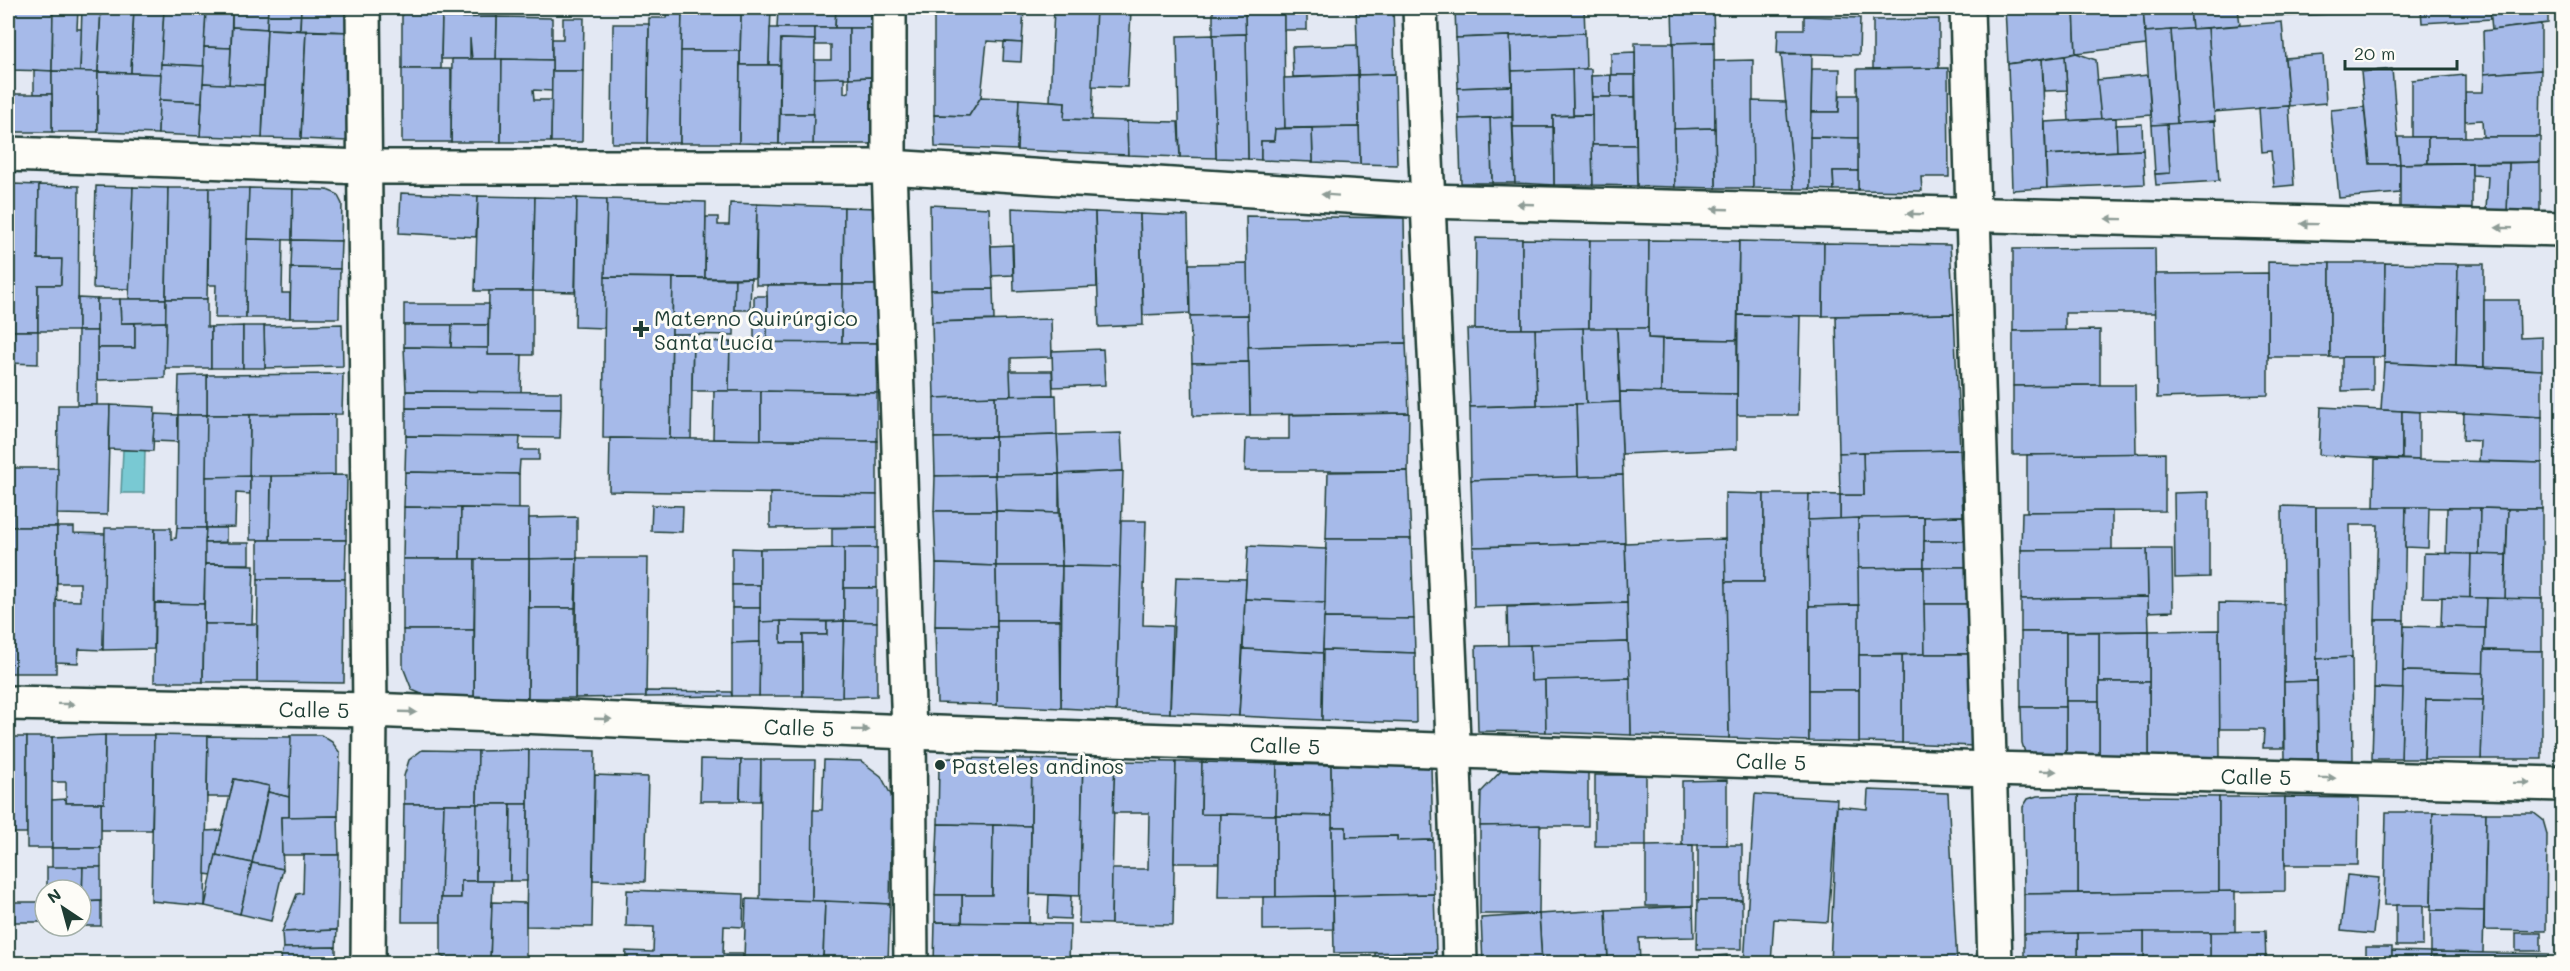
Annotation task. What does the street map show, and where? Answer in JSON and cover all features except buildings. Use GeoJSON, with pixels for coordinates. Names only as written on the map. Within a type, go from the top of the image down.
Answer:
{"type":"FeatureCollection","features":[{"type":"Feature","properties":{"kind":"street"},"geometry":{"type":"LineString","coordinates":[[363,8],[370,710],[368,963]]}},
{"type":"Feature","properties":{"kind":"street"},"geometry":{"type":"LineString","coordinates":[[889,8],[889,167],[909,732],[911,963]]}},
{"type":"Feature","properties":{"kind":"street"},"geometry":{"type":"LineString","coordinates":[[1420,8],[1426,201],[1455,750],[1460,963]]}},
{"type":"Feature","properties":{"kind":"street"},"geometry":{"type":"LineString","coordinates":[[1967,8],[1995,963]]}},
{"type":"Feature","properties":{"kind":"street"},"geometry":{"type":"LineString","coordinates":[[8,154],[363,168],[889,167],[1426,201],[2562,229]]}},
{"type":"Feature","properties":{"kind":"street","name":"Calle 5"},"geometry":{"type":"LineString","coordinates":[[8,703],[370,710],[909,732],[1989,769],[2562,784]]}},
{"type":"Feature","properties":{"kind":"water"},"geometry":{"type":"Polygon","coordinates":[[[123,450],[145,450],[144,493],[121,493],[123,450]]]}},
{"type":"Feature","properties":{"kind":"place","name":"Materno Quirúrgico Santa Lucía"},"geometry":{"type":"Point","coordinates":[641,329]}},
{"type":"Feature","properties":{"kind":"place","name":"Pasteles andinos"},"geometry":{"type":"Point","coordinates":[940,765]}}]}
